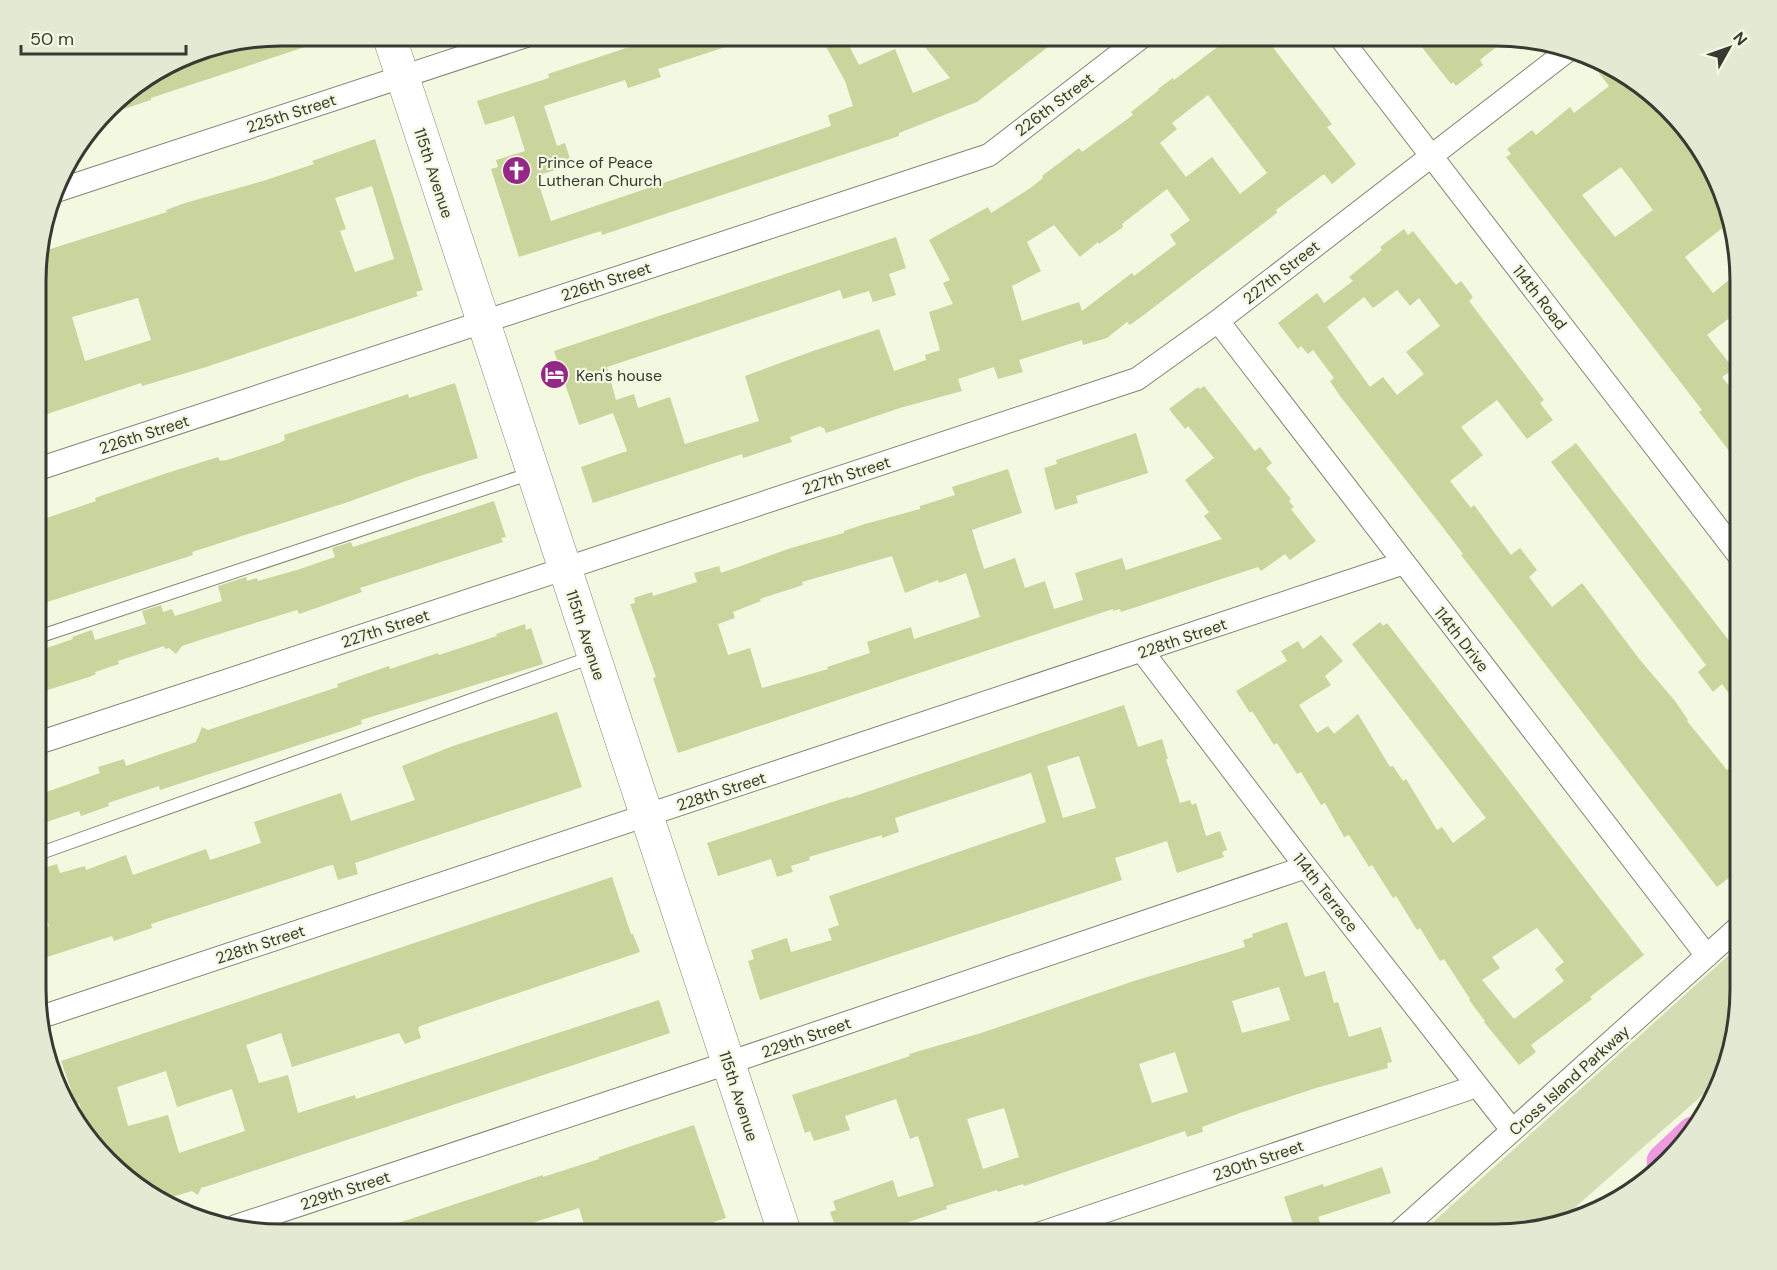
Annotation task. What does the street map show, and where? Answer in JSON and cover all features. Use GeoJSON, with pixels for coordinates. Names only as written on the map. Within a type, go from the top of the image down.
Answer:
{"type":"FeatureCollection","features":[{"type":"Feature","properties":{"kind":"main road","name":"115th Avenue"},"geometry":{"type":"LineString","coordinates":[[392,46],[782,1224]]}},
{"type":"Feature","properties":{"kind":"street","name":"225th Street"},"geometry":{"type":"LineString","coordinates":[[66,188],[496,46]]}},
{"type":"Feature","properties":{"kind":"street","name":"226th Street"},"geometry":{"type":"LineString","coordinates":[[46,466],[989,155],[1130,46]]}},
{"type":"Feature","properties":{"kind":"street","name":"114th Road"},"geometry":{"type":"LineString","coordinates":[[1347,46],[1730,544]]}},
{"type":"Feature","properties":{"kind":"street","name":"227th Street"},"geometry":{"type":"LineString","coordinates":[[46,740],[1137,379],[1218,321],[1560,56]]}},
{"type":"Feature","properties":{"kind":"street","name":"114th Drive"},"geometry":{"type":"LineString","coordinates":[[1218,321],[1707,956]]}},
{"type":"Feature","properties":{"kind":"street","name":"228th Street"},"geometry":{"type":"LineString","coordinates":[[48,1015],[1404,563]]}},
{"type":"Feature","properties":{"kind":"street","name":"114th Terrace"},"geometry":{"type":"LineString","coordinates":[[1142,651],[1306,867],[1512,1130]]}},
{"type":"Feature","properties":{"kind":"street","name":"229th Street"},"geometry":{"type":"LineString","coordinates":[[253,1221],[1306,867]]}},
{"type":"Feature","properties":{"kind":"street","name":"Cross Island Parkway"},"geometry":{"type":"LineString","coordinates":[[1408,1224],[1730,935]]}},
{"type":"Feature","properties":{"kind":"street","name":"230th Street"},"geometry":{"type":"LineString","coordinates":[[1068,1224],[1478,1086]]}},
{"type":"Feature","properties":{"kind":"lane"},"geometry":{"type":"LineString","coordinates":[[46,634],[532,473]]}},
{"type":"Feature","properties":{"kind":"lane"},"geometry":{"type":"LineString","coordinates":[[46,851],[593,657]]}},
{"type":"Feature","properties":{"kind":"green space"},"geometry":{"type":"Polygon","coordinates":[[[1730,954],[1730,1003],[1726,1034],[1718,1064],[1706,1092],[1571,1211],[1541,1219],[1510,1223],[1431,1224],[1730,954]]]}},
{"type":"Feature","properties":{"kind":"building"},"geometry":{"type":"Polygon","coordinates":[[[308,46],[151,98],[151,100],[121,110],[164,78],[206,59],[251,49],[308,46]]]}},
{"type":"Feature","properties":{"kind":"building"},"geometry":{"type":"Polygon","coordinates":[[[632,46],[729,46],[658,69],[661,77],[628,88],[625,80],[544,106],[557,146],[565,143],[572,165],[536,176],[551,221],[831,126],[828,115],[853,106],[845,81],[826,46],[849,46],[859,65],[895,49],[913,93],[950,78],[924,46],[1049,46],[977,102],[899,133],[899,136],[602,235],[601,231],[519,257],[491,169],[498,167],[496,160],[525,151],[514,116],[485,125],[477,101],[549,78],[548,74],[632,46]]]}},
{"type":"Feature","properties":{"kind":"building"},"geometry":{"type":"Polygon","coordinates":[[[1219,46],[1272,46],[1332,124],[1327,127],[1356,164],[1332,184],[1324,174],[1145,314],[1130,325],[1127,322],[1107,338],[1083,345],[1082,340],[1019,360],[1023,372],[998,379],[994,367],[958,379],[962,391],[900,408],[826,433],[821,426],[790,437],[792,442],[743,458],[742,454],[593,503],[581,467],[627,451],[613,413],[579,425],[554,351],[896,237],[906,268],[889,274],[896,295],[873,302],[869,291],[843,299],[840,290],[607,367],[616,400],[634,394],[638,408],[670,397],[685,444],[759,421],[745,376],[813,351],[879,329],[894,371],[926,360],[925,355],[940,350],[929,312],[953,304],[943,283],[950,280],[929,240],[988,207],[991,213],[1029,189],[1043,178],[1042,176],[1079,148],[1082,152],[1133,115],[1131,112],[1173,78],[1174,80],[1219,46]],[[1208,95],[1172,123],[1177,129],[1160,143],[1186,177],[1212,157],[1240,194],[1267,173],[1208,95]],[[1167,189],[1122,224],[1123,227],[1099,244],[1098,242],[1080,257],[1054,225],[1027,242],[1041,271],[1012,286],[1022,321],[1079,302],[1082,311],[1132,273],[1134,276],[1176,244],[1170,235],[1190,220],[1167,189]]]}},
{"type":"Feature","properties":{"kind":"building"},"geometry":{"type":"Polygon","coordinates":[[[1421,46],[1497,46],[1480,60],[1483,65],[1456,86],[1453,82],[1451,84],[1421,46]]]}},
{"type":"Feature","properties":{"kind":"building"},"geometry":{"type":"Polygon","coordinates":[[[1596,70],[1613,78],[1662,115],[1691,151],[1713,192],[1724,227],[1685,257],[1713,293],[1730,279],[1730,318],[1707,335],[1730,364],[1730,372],[1722,377],[1730,387],[1730,452],[1699,412],[1702,410],[1506,157],[1511,154],[1507,149],[1532,130],[1536,135],[1570,107],[1574,113],[1609,86],[1596,70]],[[1621,167],[1582,195],[1615,237],[1653,210],[1621,167]]]}},
{"type":"Feature","properties":{"kind":"building"},"geometry":{"type":"Polygon","coordinates":[[[375,139],[423,290],[416,292],[418,296],[203,368],[142,386],[141,383],[46,414],[46,282],[49,249],[167,212],[166,210],[185,203],[314,164],[312,161],[375,139]],[[372,186],[335,198],[346,229],[340,231],[355,272],[394,259],[372,186]],[[138,298],[72,317],[85,361],[151,340],[138,298]]]}},
{"type":"Feature","properties":{"kind":"building"},"geometry":{"type":"Polygon","coordinates":[[[1404,229],[1408,235],[1413,231],[1456,285],[1461,281],[1473,297],[1469,301],[1544,400],[1540,403],[1553,420],[1527,439],[1497,400],[1461,427],[1483,455],[1450,481],[1471,508],[1474,505],[1511,555],[1520,548],[1537,570],[1529,577],[1552,607],[1582,583],[1640,660],[1675,701],[1687,721],[1727,770],[1730,768],[1730,877],[1717,887],[1340,396],[1330,381],[1334,378],[1313,350],[1308,354],[1301,346],[1298,349],[1278,323],[1317,293],[1324,303],[1353,281],[1349,277],[1382,250],[1380,247],[1404,229]],[[1397,290],[1373,308],[1364,297],[1327,327],[1370,387],[1383,377],[1397,395],[1424,374],[1406,352],[1440,326],[1419,298],[1410,306],[1397,290]]]}},
{"type":"Feature","properties":{"kind":"building"},"geometry":{"type":"Polygon","coordinates":[[[455,383],[478,458],[46,602],[46,518],[164,474],[218,457],[220,461],[227,460],[279,443],[285,440],[284,435],[408,394],[409,398],[455,383]]]}},
{"type":"Feature","properties":{"kind":"building"},"geometry":{"type":"Polygon","coordinates":[[[1204,386],[1255,451],[1260,447],[1272,463],[1266,468],[1291,499],[1289,501],[1294,507],[1291,509],[1316,541],[1290,560],[1285,554],[1261,571],[1258,567],[1121,612],[1120,609],[1113,611],[1113,609],[678,753],[653,678],[656,677],[630,604],[635,603],[634,598],[652,592],[653,596],[697,582],[694,573],[719,566],[721,573],[865,524],[920,509],[920,506],[955,495],[952,487],[1008,469],[1022,513],[972,530],[984,569],[1015,558],[1025,588],[1045,581],[1054,609],[1083,600],[1075,573],[1122,558],[1126,570],[1222,539],[1204,516],[1209,512],[1185,480],[1214,458],[1188,426],[1185,429],[1169,409],[1198,387],[1200,389],[1204,386]],[[892,556],[802,582],[803,585],[760,599],[761,601],[733,612],[735,618],[718,624],[728,655],[750,648],[762,688],[828,669],[827,667],[870,653],[867,642],[911,627],[914,639],[980,617],[966,573],[939,583],[938,580],[905,593],[892,556]]]}},
{"type":"Feature","properties":{"kind":"building"},"geometry":{"type":"Polygon","coordinates":[[[1136,433],[1148,473],[1076,496],[1078,503],[1055,510],[1044,468],[1057,464],[1056,460],[1136,433]]]}},
{"type":"Feature","properties":{"kind":"building"},"geometry":{"type":"Polygon","coordinates":[[[1576,443],[1730,642],[1730,695],[1722,684],[1713,692],[1698,672],[1706,665],[1551,462],[1576,443]]]}},
{"type":"Feature","properties":{"kind":"building"},"geometry":{"type":"Polygon","coordinates":[[[494,501],[506,537],[501,538],[503,542],[360,588],[362,592],[299,614],[297,610],[182,646],[176,654],[169,648],[165,649],[164,646],[118,661],[119,664],[95,672],[96,674],[89,677],[46,690],[46,648],[92,630],[95,640],[146,624],[142,611],[161,605],[163,612],[172,609],[175,616],[222,601],[218,586],[246,577],[247,581],[257,578],[258,581],[297,570],[335,557],[332,548],[351,542],[353,547],[494,501]]]}},
{"type":"Feature","properties":{"kind":"building"},"geometry":{"type":"Polygon","coordinates":[[[1380,622],[1383,626],[1387,623],[1644,955],[1590,997],[1592,999],[1531,1045],[1536,1052],[1519,1065],[1484,1022],[1444,959],[1440,961],[1420,928],[1417,930],[1396,896],[1393,898],[1372,865],[1369,867],[1349,835],[1344,837],[1325,803],[1321,805],[1301,772],[1297,774],[1277,743],[1274,745],[1236,691],[1287,661],[1281,651],[1298,641],[1303,649],[1321,635],[1343,661],[1325,676],[1331,685],[1299,705],[1317,733],[1328,726],[1334,734],[1358,714],[1390,767],[1393,766],[1403,781],[1406,779],[1437,830],[1442,827],[1453,843],[1486,818],[1352,644],[1380,622]],[[1537,928],[1492,957],[1500,968],[1482,980],[1514,1019],[1564,981],[1555,969],[1564,962],[1537,928]]]}},
{"type":"Feature","properties":{"kind":"building"},"geometry":{"type":"Polygon","coordinates":[[[525,624],[526,630],[531,628],[543,664],[361,720],[362,724],[342,731],[160,790],[159,786],[108,803],[109,806],[81,816],[79,811],[46,822],[46,792],[100,773],[98,767],[124,759],[126,766],[196,742],[202,727],[208,730],[338,687],[337,684],[389,666],[390,669],[438,653],[439,655],[497,636],[496,634],[525,624]]]}},
{"type":"Feature","properties":{"kind":"building"},"geometry":{"type":"Polygon","coordinates":[[[1124,705],[1138,747],[1162,739],[1180,803],[1190,800],[1192,805],[1196,803],[1206,836],[1220,831],[1227,850],[1222,852],[1224,857],[1177,873],[1167,841],[1115,858],[1122,880],[760,1000],[748,961],[754,959],[751,950],[787,938],[791,952],[832,940],[828,929],[839,925],[829,896],[1046,822],[1031,773],[895,818],[899,832],[809,857],[810,860],[791,866],[793,872],[777,877],[771,859],[718,876],[707,843],[849,798],[1124,705]],[[1079,756],[1047,766],[1063,818],[1096,808],[1079,756]]]}},
{"type":"Feature","properties":{"kind":"building"},"geometry":{"type":"Polygon","coordinates":[[[557,712],[582,787],[355,863],[358,874],[338,880],[333,865],[328,866],[151,924],[152,928],[114,941],[112,936],[46,957],[46,927],[49,926],[46,917],[46,867],[57,864],[60,873],[85,866],[86,870],[126,855],[133,875],[206,849],[210,860],[261,843],[254,822],[341,793],[351,821],[415,800],[402,766],[453,746],[557,712]]]}},
{"type":"Feature","properties":{"kind":"building"},"geometry":{"type":"Polygon","coordinates":[[[612,877],[631,934],[640,952],[420,1026],[418,1028],[421,1038],[405,1044],[399,1033],[292,1067],[281,1033],[246,1045],[259,1083],[288,1075],[298,1113],[355,1095],[356,1099],[659,1000],[670,1033],[201,1188],[198,1195],[192,1191],[173,1197],[139,1175],[115,1155],[86,1119],[79,1103],[77,1104],[61,1061],[612,877]],[[166,1071],[117,1087],[128,1126],[168,1115],[179,1153],[245,1131],[232,1089],[177,1107],[166,1071]]]}},
{"type":"Feature","properties":{"kind":"building"},"geometry":{"type":"Polygon","coordinates":[[[1287,922],[1305,977],[1325,971],[1334,1003],[1338,1002],[1349,1037],[1381,1027],[1392,1062],[1387,1063],[1388,1068],[1316,1088],[1240,1113],[1202,1127],[1203,1132],[1187,1137],[1185,1131],[1024,1186],[1023,1184],[998,1192],[997,1190],[946,1206],[947,1209],[903,1224],[834,1224],[830,1212],[836,1210],[833,1201],[893,1180],[898,1197],[934,1186],[918,1136],[910,1139],[896,1099],[845,1116],[850,1130],[814,1141],[810,1131],[805,1133],[792,1095],[910,1056],[909,1054],[978,1034],[1134,981],[1245,947],[1243,940],[1253,937],[1252,934],[1287,922]],[[1279,987],[1232,1001],[1242,1033],[1290,1020],[1279,987]],[[1175,1052],[1139,1064],[1152,1103],[1188,1092],[1175,1052]],[[1004,1108],[967,1119],[983,1169],[1019,1157],[1004,1108]]]}},
{"type":"Feature","properties":{"kind":"building"},"geometry":{"type":"Polygon","coordinates":[[[694,1125],[726,1218],[708,1224],[584,1224],[579,1208],[529,1224],[395,1224],[599,1159],[599,1157],[694,1125]]]}},
{"type":"Feature","properties":{"kind":"building"},"geometry":{"type":"Polygon","coordinates":[[[1382,1167],[1391,1193],[1318,1217],[1321,1224],[1293,1224],[1284,1197],[1323,1184],[1324,1187],[1382,1167]]]}},
{"type":"Feature","properties":{"kind":"place","name":"Prince of Peace Lutheran Church"},"geometry":{"type":"Point","coordinates":[517,171]}},
{"type":"Feature","properties":{"kind":"place","name":"Ken's house"},"geometry":{"type":"Point","coordinates":[555,375]}}]}
